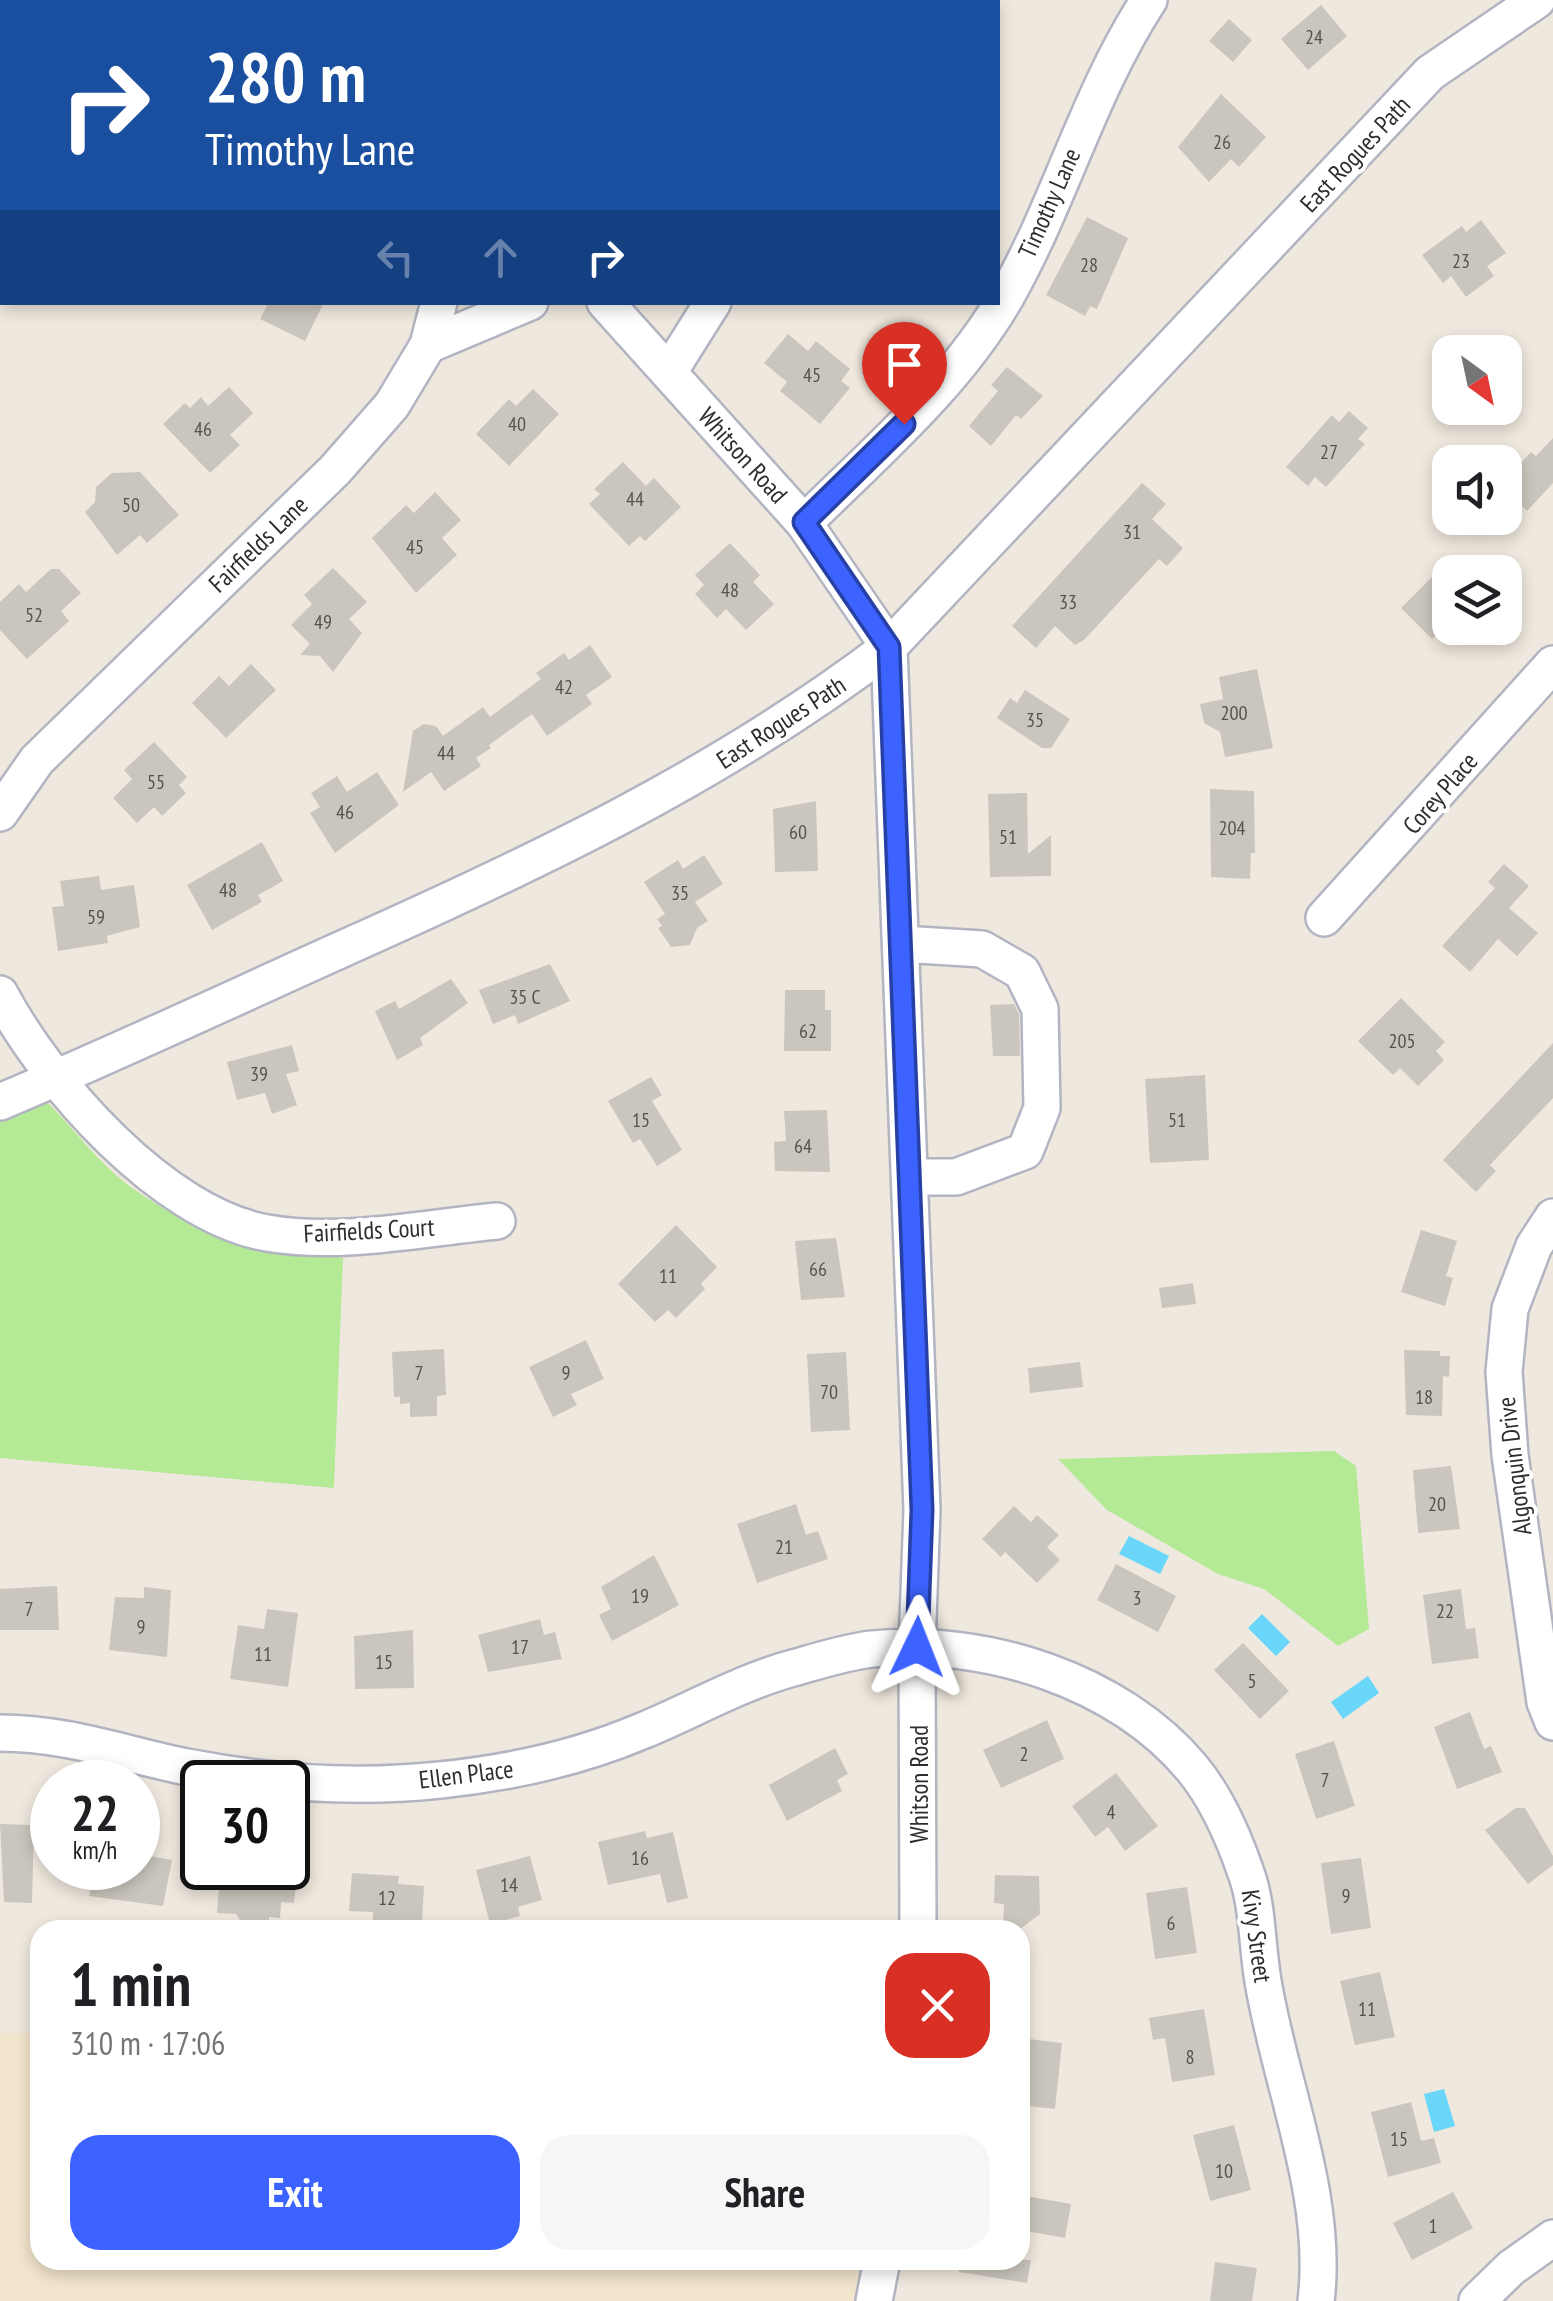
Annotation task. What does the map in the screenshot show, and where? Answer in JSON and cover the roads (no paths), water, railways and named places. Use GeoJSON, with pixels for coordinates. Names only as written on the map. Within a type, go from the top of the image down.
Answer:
{"type":"FeatureCollection","features":[{"type":"Feature","properties":{"kind":"street","name":"Timothy Lane"},"geometry":{"type":"LineString","coordinates":[[1000,305],[1114,55],[1149,0]]}},
{"type":"Feature","properties":{"kind":"street","name":"East Rogues Path"},"geometry":{"type":"LineString","coordinates":[[0,1102],[555,854],[689,782],[807,710],[889,647],[1430,73],[1537,0]]}},
{"type":"Feature","properties":{"kind":"street"},"geometry":{"type":"LineString","coordinates":[[428,345],[438,305]]}},
{"type":"Feature","properties":{"kind":"street"},"geometry":{"type":"LineString","coordinates":[[428,345],[523,305]]}},
{"type":"Feature","properties":{"kind":"street","name":"Whitson Road"},"geometry":{"type":"LineString","coordinates":[[608,305],[804,522],[889,647],[922,1510],[917,1647],[918,1920]]}},
{"type":"Feature","properties":{"kind":"street"},"geometry":{"type":"LineString","coordinates":[[669,372],[712,305]]}},
{"type":"Feature","properties":{"kind":"street","name":"Timothy Lane"},"geometry":{"type":"LineString","coordinates":[[804,522],[929,399],[1000,305]]}},
{"type":"Feature","properties":{"kind":"street","name":"Fairfields Lane"},"geometry":{"type":"LineString","coordinates":[[0,813],[37,760],[335,470],[392,405],[428,345]]}},
{"type":"Feature","properties":{"kind":"street","name":"Corey Place"},"geometry":{"type":"LineString","coordinates":[[1324,918],[1553,664]]}},
{"type":"Feature","properties":{"kind":"street"},"geometry":{"type":"LineString","coordinates":[[902,944],[982,949],[1022,972],[1040,1009],[1042,1108],[1025,1151],[956,1177],[910,1177]]}},
{"type":"Feature","properties":{"kind":"street"},"geometry":{"type":"LineString","coordinates":[[0,994],[34,1055],[56,1078]]}},
{"type":"Feature","properties":{"kind":"street","name":"Fairfields Court"},"geometry":{"type":"LineString","coordinates":[[56,1078],[136,1163],[178,1195],[218,1217],[266,1233],[318,1237],[497,1222]]}},
{"type":"Feature","properties":{"kind":"street","name":"Algonquin Drive"},"geometry":{"type":"LineString","coordinates":[[1553,1217],[1534,1246],[1510,1309],[1504,1372],[1538,1541],[1545,1702],[1553,1722]]}},
{"type":"Feature","properties":{"kind":"street","name":"Ellen Place"},"geometry":{"type":"LineString","coordinates":[[0,1734],[46,1733],[186,1766],[256,1777],[334,1785],[434,1781],[502,1773],[571,1755],[636,1734],[786,1670],[867,1650],[917,1647]]}},
{"type":"Feature","properties":{"kind":"street","name":"Kivy Street"},"geometry":{"type":"LineString","coordinates":[[917,1647],[1013,1660],[1084,1688],[1141,1718],[1194,1770],[1224,1822],[1248,1878],[1272,2034],[1314,2211],[1321,2262],[1316,2301]]}},
{"type":"Feature","properties":{"kind":"street"},"geometry":{"type":"LineString","coordinates":[[1477,2301],[1511,2268],[1553,2238]]}},
{"type":"Feature","properties":{"kind":"street"},"geometry":{"type":"LineString","coordinates":[[874,2301],[880,2270]]}},
{"type":"Feature","properties":{"kind":"water"},"geometry":{"type":"Polygon","coordinates":[[[1129,1536],[1169,1556],[1160,1574],[1119,1554],[1129,1536]]]}},
{"type":"Feature","properties":{"kind":"water"},"geometry":{"type":"Polygon","coordinates":[[[1262,1614],[1290,1642],[1276,1656],[1248,1628],[1262,1614]]]}},
{"type":"Feature","properties":{"kind":"water"},"geometry":{"type":"Polygon","coordinates":[[[1368,1676],[1379,1693],[1343,1719],[1331,1702],[1368,1676]]]}},
{"type":"Feature","properties":{"kind":"water"},"geometry":{"type":"Polygon","coordinates":[[[1444,2089],[1455,2126],[1434,2132],[1424,2094],[1444,2089]]]}}]}
